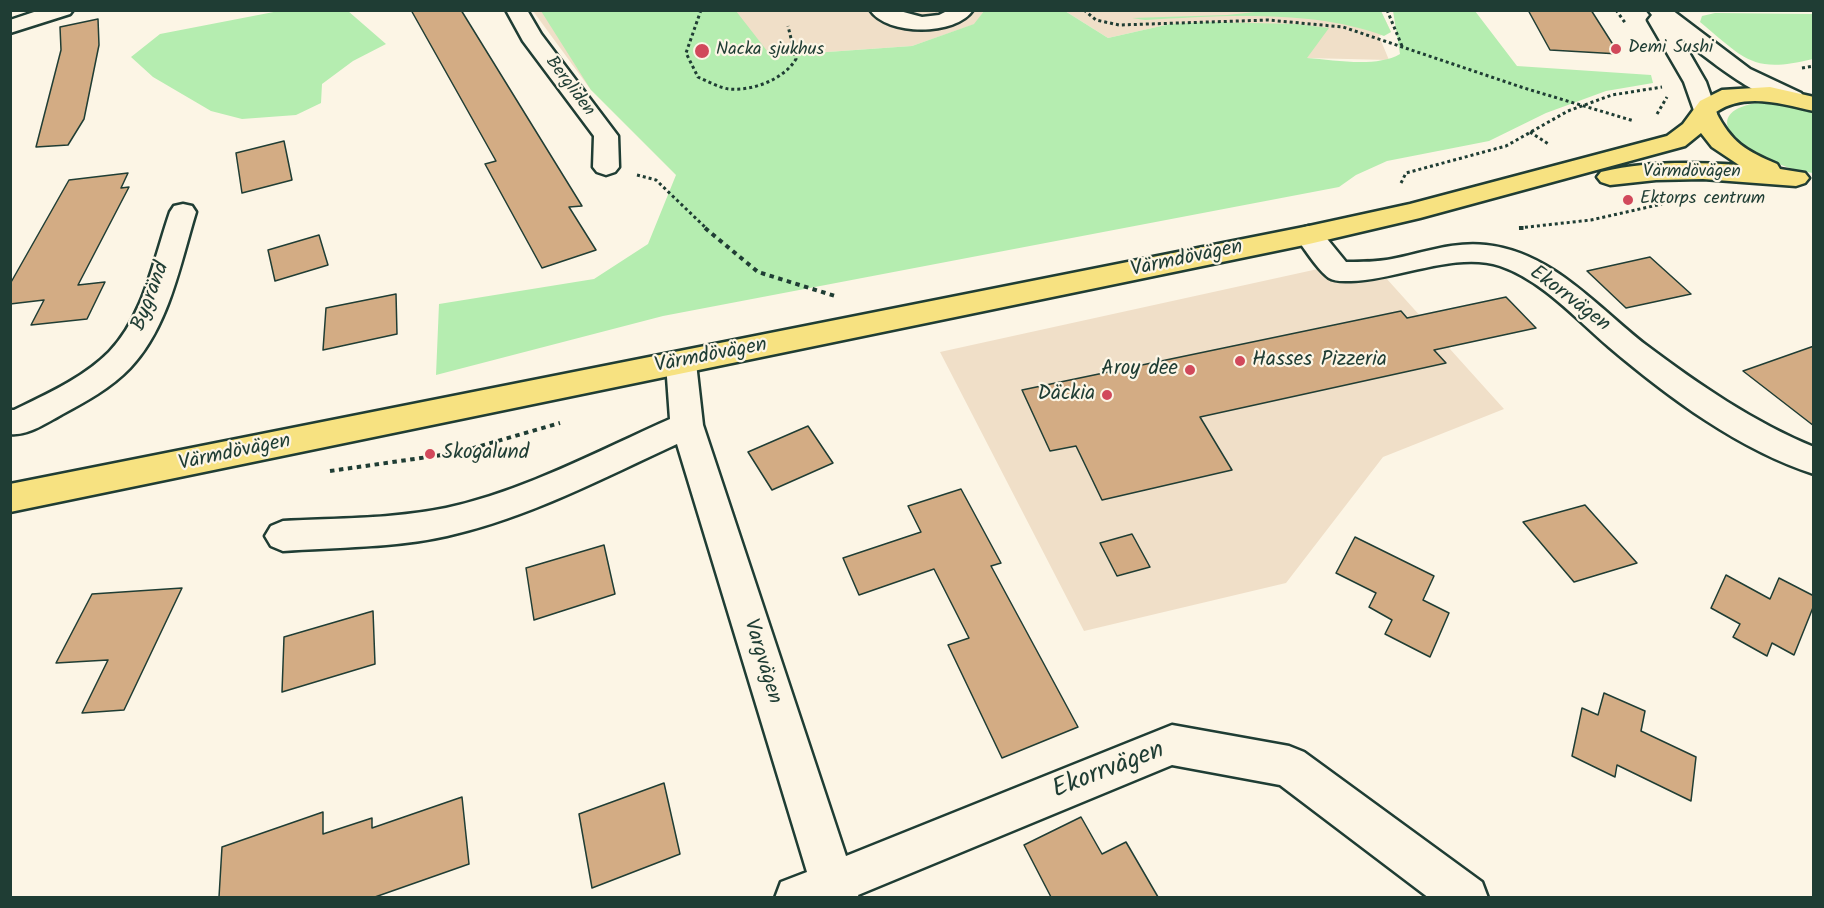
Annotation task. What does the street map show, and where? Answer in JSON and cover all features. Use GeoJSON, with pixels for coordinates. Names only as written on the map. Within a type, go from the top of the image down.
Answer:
{"type":"FeatureCollection","features":[{"type":"Feature","properties":{"kind":"main road","name":"Värmdövägen"},"geometry":{"type":"LineString","coordinates":[[10,498],[1309,235],[1411,212],[1676,141],[1692,129],[1705,114],[1708,106],[1730,94],[1770,94],[1807,100]]}},
{"type":"Feature","properties":{"kind":"main road","name":"Värmdövägen"},"geometry":{"type":"LineString","coordinates":[[1705,114],[1707,125],[1730,150],[1764,167],[1805,180]]}},
{"type":"Feature","properties":{"kind":"main road","name":"Värmdövägen"},"geometry":{"type":"LineString","coordinates":[[1411,212],[1651,170],[1714,171],[1805,180]]}},
{"type":"Feature","properties":{"kind":"street"},"geometry":{"type":"LineString","coordinates":[[10,27],[63,10]]}},
{"type":"Feature","properties":{"kind":"street","name":"Bergliden"},"geometry":{"type":"LineString","coordinates":[[516,10],[531,36],[606,136],[606,167]]}},
{"type":"Feature","properties":{"kind":"street"},"geometry":{"type":"LineString","coordinates":[[880,10],[901,20],[933,22],[946,21],[963,10]]}},
{"type":"Feature","properties":{"kind":"street"},"geometry":{"type":"LineString","coordinates":[[1655,10],[1742,74],[1807,100]]}},
{"type":"Feature","properties":{"kind":"street"},"geometry":{"type":"LineString","coordinates":[[1655,10],[1695,81],[1705,114]]}},
{"type":"Feature","properties":{"kind":"street","name":"Bygränd"},"geometry":{"type":"LineString","coordinates":[[10,422],[18,423],[62,399],[99,376],[128,351],[143,327],[183,212]]}},
{"type":"Feature","properties":{"kind":"street","name":"Ekorrvägen"},"geometry":{"type":"LineString","coordinates":[[1309,235],[1340,272],[1378,271],[1454,256],[1486,254],[1513,260],[1545,277],[1634,351],[1728,417],[1793,453],[1814,461]]}},
{"type":"Feature","properties":{"kind":"street","name":"Vargvägen"},"geometry":{"type":"LineString","coordinates":[[681,363],[687,425],[822,892]]}},
{"type":"Feature","properties":{"kind":"street"},"geometry":{"type":"LineString","coordinates":[[283,536],[399,528],[467,517],[528,495],[687,425]]}},
{"type":"Feature","properties":{"kind":"street","name":"Ekorrvägen"},"geometry":{"type":"LineString","coordinates":[[822,892],[1172,745],[1289,766],[1466,897]]}},
{"type":"Feature","properties":{"kind":"path"},"geometry":{"type":"LineString","coordinates":[[701,10],[686,53],[698,77],[729,89],[764,84],[789,71],[796,59],[788,26]]}},
{"type":"Feature","properties":{"kind":"path"},"geometry":{"type":"LineString","coordinates":[[1084,10],[1096,20],[1119,24],[1232,20],[1343,27],[1638,123]]}},
{"type":"Feature","properties":{"kind":"path"},"geometry":{"type":"LineString","coordinates":[[1387,10],[1403,46]]}},
{"type":"Feature","properties":{"kind":"path"},"geometry":{"type":"LineString","coordinates":[[1616,10],[1630,28]]}},
{"type":"Feature","properties":{"kind":"path"},"geometry":{"type":"LineString","coordinates":[[1654,118],[1667,97],[1668,86]]}},
{"type":"Feature","properties":{"kind":"path"},"geometry":{"type":"LineString","coordinates":[[656,180],[722,244],[758,272],[838,297]]}},
{"type":"Feature","properties":{"kind":"shaded area","name":"Nacka sjukhus"},"geometry":{"type":"Polygon","coordinates":[[[533,11],[984,11],[975,24],[912,46],[771,56],[591,90],[533,11]]]}},
{"type":"Feature","properties":{"kind":"shaded area"},"geometry":{"type":"Polygon","coordinates":[[[1065,11],[1381,11],[1391,32],[1379,36],[1389,60],[1306,58],[1170,24],[1108,38],[1065,11]]]}},
{"type":"Feature","properties":{"kind":"shaded area"},"geometry":{"type":"Polygon","coordinates":[[[1368,258],[1504,409],[1383,457],[1286,583],[1084,631],[940,352],[1368,258]]]}},
{"type":"Feature","properties":{"kind":"green space"},"geometry":{"type":"Polygon","coordinates":[[[284,10],[348,11],[386,44],[353,61],[322,84],[321,103],[296,115],[242,119],[211,111],[153,77],[131,57],[160,34],[284,10]]]}},
{"type":"Feature","properties":{"kind":"green space"},"geometry":{"type":"Polygon","coordinates":[[[541,11],[736,11],[771,56],[912,46],[974,24],[984,11],[1065,11],[1108,38],[1170,24],[1208,22],[1297,24],[1329,28],[1307,58],[1367,62],[1379,61],[1400,54],[1393,11],[1475,11],[1517,66],[1651,75],[1653,83],[1606,91],[1546,113],[1489,141],[1387,161],[1356,175],[1339,187],[663,316],[436,375],[439,304],[594,279],[648,244],[676,175],[591,90],[541,11]]]}},
{"type":"Feature","properties":{"kind":"green space"},"geometry":{"type":"Polygon","coordinates":[[[1265,11],[1381,11],[1391,32],[1384,36],[1356,27],[1327,22],[1266,16],[1145,20],[1132,18],[1227,15],[1265,11]]]}},
{"type":"Feature","properties":{"kind":"green space"},"geometry":{"type":"Polygon","coordinates":[[[1715,13],[1813,14],[1813,59],[1776,65],[1751,60],[1728,46],[1700,22],[1702,16],[1715,13]]]}},
{"type":"Feature","properties":{"kind":"green space"},"geometry":{"type":"Polygon","coordinates":[[[1762,102],[1785,104],[1813,111],[1813,173],[1800,171],[1764,158],[1740,143],[1732,134],[1728,126],[1728,118],[1733,112],[1744,106],[1762,102]]]}},
{"type":"Feature","properties":{"kind":"building"},"geometry":{"type":"Polygon","coordinates":[[[411,10],[461,10],[582,206],[569,207],[596,250],[542,268],[485,164],[496,161],[411,10]]]}},
{"type":"Feature","properties":{"kind":"building"},"geometry":{"type":"Polygon","coordinates":[[[1528,10],[1591,10],[1619,54],[1550,50],[1528,10]]]}},
{"type":"Feature","properties":{"kind":"building"},"geometry":{"type":"Polygon","coordinates":[[[98,19],[99,45],[84,119],[68,145],[36,147],[61,50],[60,27],[98,19]]]}},
{"type":"Feature","properties":{"kind":"building"},"geometry":{"type":"Polygon","coordinates":[[[284,141],[292,180],[242,193],[236,153],[284,141]]]}},
{"type":"Feature","properties":{"kind":"building"},"geometry":{"type":"Polygon","coordinates":[[[128,173],[121,188],[129,187],[78,285],[105,282],[87,319],[31,325],[44,300],[10,304],[10,284],[69,180],[128,173]]]}},
{"type":"Feature","properties":{"kind":"building"},"geometry":{"type":"Polygon","coordinates":[[[319,235],[328,265],[275,281],[268,250],[319,235]]]}},
{"type":"Feature","properties":{"kind":"building"},"geometry":{"type":"Polygon","coordinates":[[[1650,257],[1691,294],[1626,308],[1587,271],[1650,257]]]}},
{"type":"Feature","properties":{"kind":"building"},"geometry":{"type":"Polygon","coordinates":[[[396,294],[397,334],[323,350],[326,308],[396,294]]]}},
{"type":"Feature","properties":{"kind":"building"},"geometry":{"type":"Polygon","coordinates":[[[1506,297],[1536,328],[1434,350],[1446,363],[1200,417],[1232,470],[1102,500],[1076,446],[1050,451],[1022,390],[1401,311],[1407,318],[1506,297]]]}},
{"type":"Feature","properties":{"kind":"building"},"geometry":{"type":"Polygon","coordinates":[[[1814,346],[1814,426],[1743,371],[1814,346]]]}},
{"type":"Feature","properties":{"kind":"building"},"geometry":{"type":"Polygon","coordinates":[[[808,426],[833,463],[772,490],[748,452],[808,426]]]}},
{"type":"Feature","properties":{"kind":"building"},"geometry":{"type":"Polygon","coordinates":[[[961,489],[1001,563],[991,566],[1078,727],[1002,758],[948,645],[969,638],[934,569],[859,595],[843,558],[921,532],[908,506],[961,489]]]}},
{"type":"Feature","properties":{"kind":"building"},"geometry":{"type":"Polygon","coordinates":[[[1585,505],[1637,563],[1574,582],[1523,522],[1585,505]]]}},
{"type":"Feature","properties":{"kind":"building"},"geometry":{"type":"Polygon","coordinates":[[[1132,534],[1150,567],[1117,576],[1100,543],[1132,534]]]}},
{"type":"Feature","properties":{"kind":"building"},"geometry":{"type":"Polygon","coordinates":[[[1355,537],[1434,576],[1423,600],[1449,613],[1430,657],[1385,634],[1392,620],[1369,607],[1376,593],[1336,573],[1355,537]]]}},
{"type":"Feature","properties":{"kind":"building"},"geometry":{"type":"Polygon","coordinates":[[[604,545],[615,594],[534,620],[526,568],[604,545]]]}},
{"type":"Feature","properties":{"kind":"building"},"geometry":{"type":"Polygon","coordinates":[[[1726,575],[1770,599],[1779,578],[1814,596],[1814,605],[1794,655],[1772,643],[1767,656],[1733,637],[1740,624],[1711,608],[1726,575]]]}},
{"type":"Feature","properties":{"kind":"building"},"geometry":{"type":"Polygon","coordinates":[[[182,588],[124,710],[82,713],[108,660],[56,663],[92,594],[182,588]]]}},
{"type":"Feature","properties":{"kind":"building"},"geometry":{"type":"Polygon","coordinates":[[[373,611],[375,664],[282,692],[284,637],[373,611]]]}},
{"type":"Feature","properties":{"kind":"building"},"geometry":{"type":"Polygon","coordinates":[[[1604,693],[1645,711],[1641,731],[1696,757],[1691,801],[1617,765],[1615,777],[1572,756],[1582,708],[1598,715],[1604,693]]]}},
{"type":"Feature","properties":{"kind":"building"},"geometry":{"type":"Polygon","coordinates":[[[664,783],[680,854],[592,888],[579,814],[664,783]]]}},
{"type":"Feature","properties":{"kind":"building"},"geometry":{"type":"Polygon","coordinates":[[[462,797],[469,864],[375,897],[219,897],[222,847],[323,812],[323,834],[372,818],[372,828],[462,797]]]}},
{"type":"Feature","properties":{"kind":"building"},"geometry":{"type":"Polygon","coordinates":[[[1081,817],[1102,854],[1126,842],[1158,897],[1051,897],[1024,845],[1081,817]]]}},
{"type":"Feature","properties":{"kind":"place","name":"Demi Sushi"},"geometry":{"type":"Point","coordinates":[1616,49]}},
{"type":"Feature","properties":{"kind":"place","name":"Nacka sjukhus"},"geometry":{"type":"Point","coordinates":[702,51]}},
{"type":"Feature","properties":{"kind":"place","name":"Ektorps centrum"},"geometry":{"type":"Point","coordinates":[1628,200]}},
{"type":"Feature","properties":{"kind":"place","name":"Hasses Pizzeria"},"geometry":{"type":"Point","coordinates":[1240,361]}},
{"type":"Feature","properties":{"kind":"place","name":"Aroy dee"},"geometry":{"type":"Point","coordinates":[1190,370]}},
{"type":"Feature","properties":{"kind":"place","name":"Däckia"},"geometry":{"type":"Point","coordinates":[1107,395]}},
{"type":"Feature","properties":{"kind":"place","name":"Skogalund"},"geometry":{"type":"Point","coordinates":[430,454]}}]}
